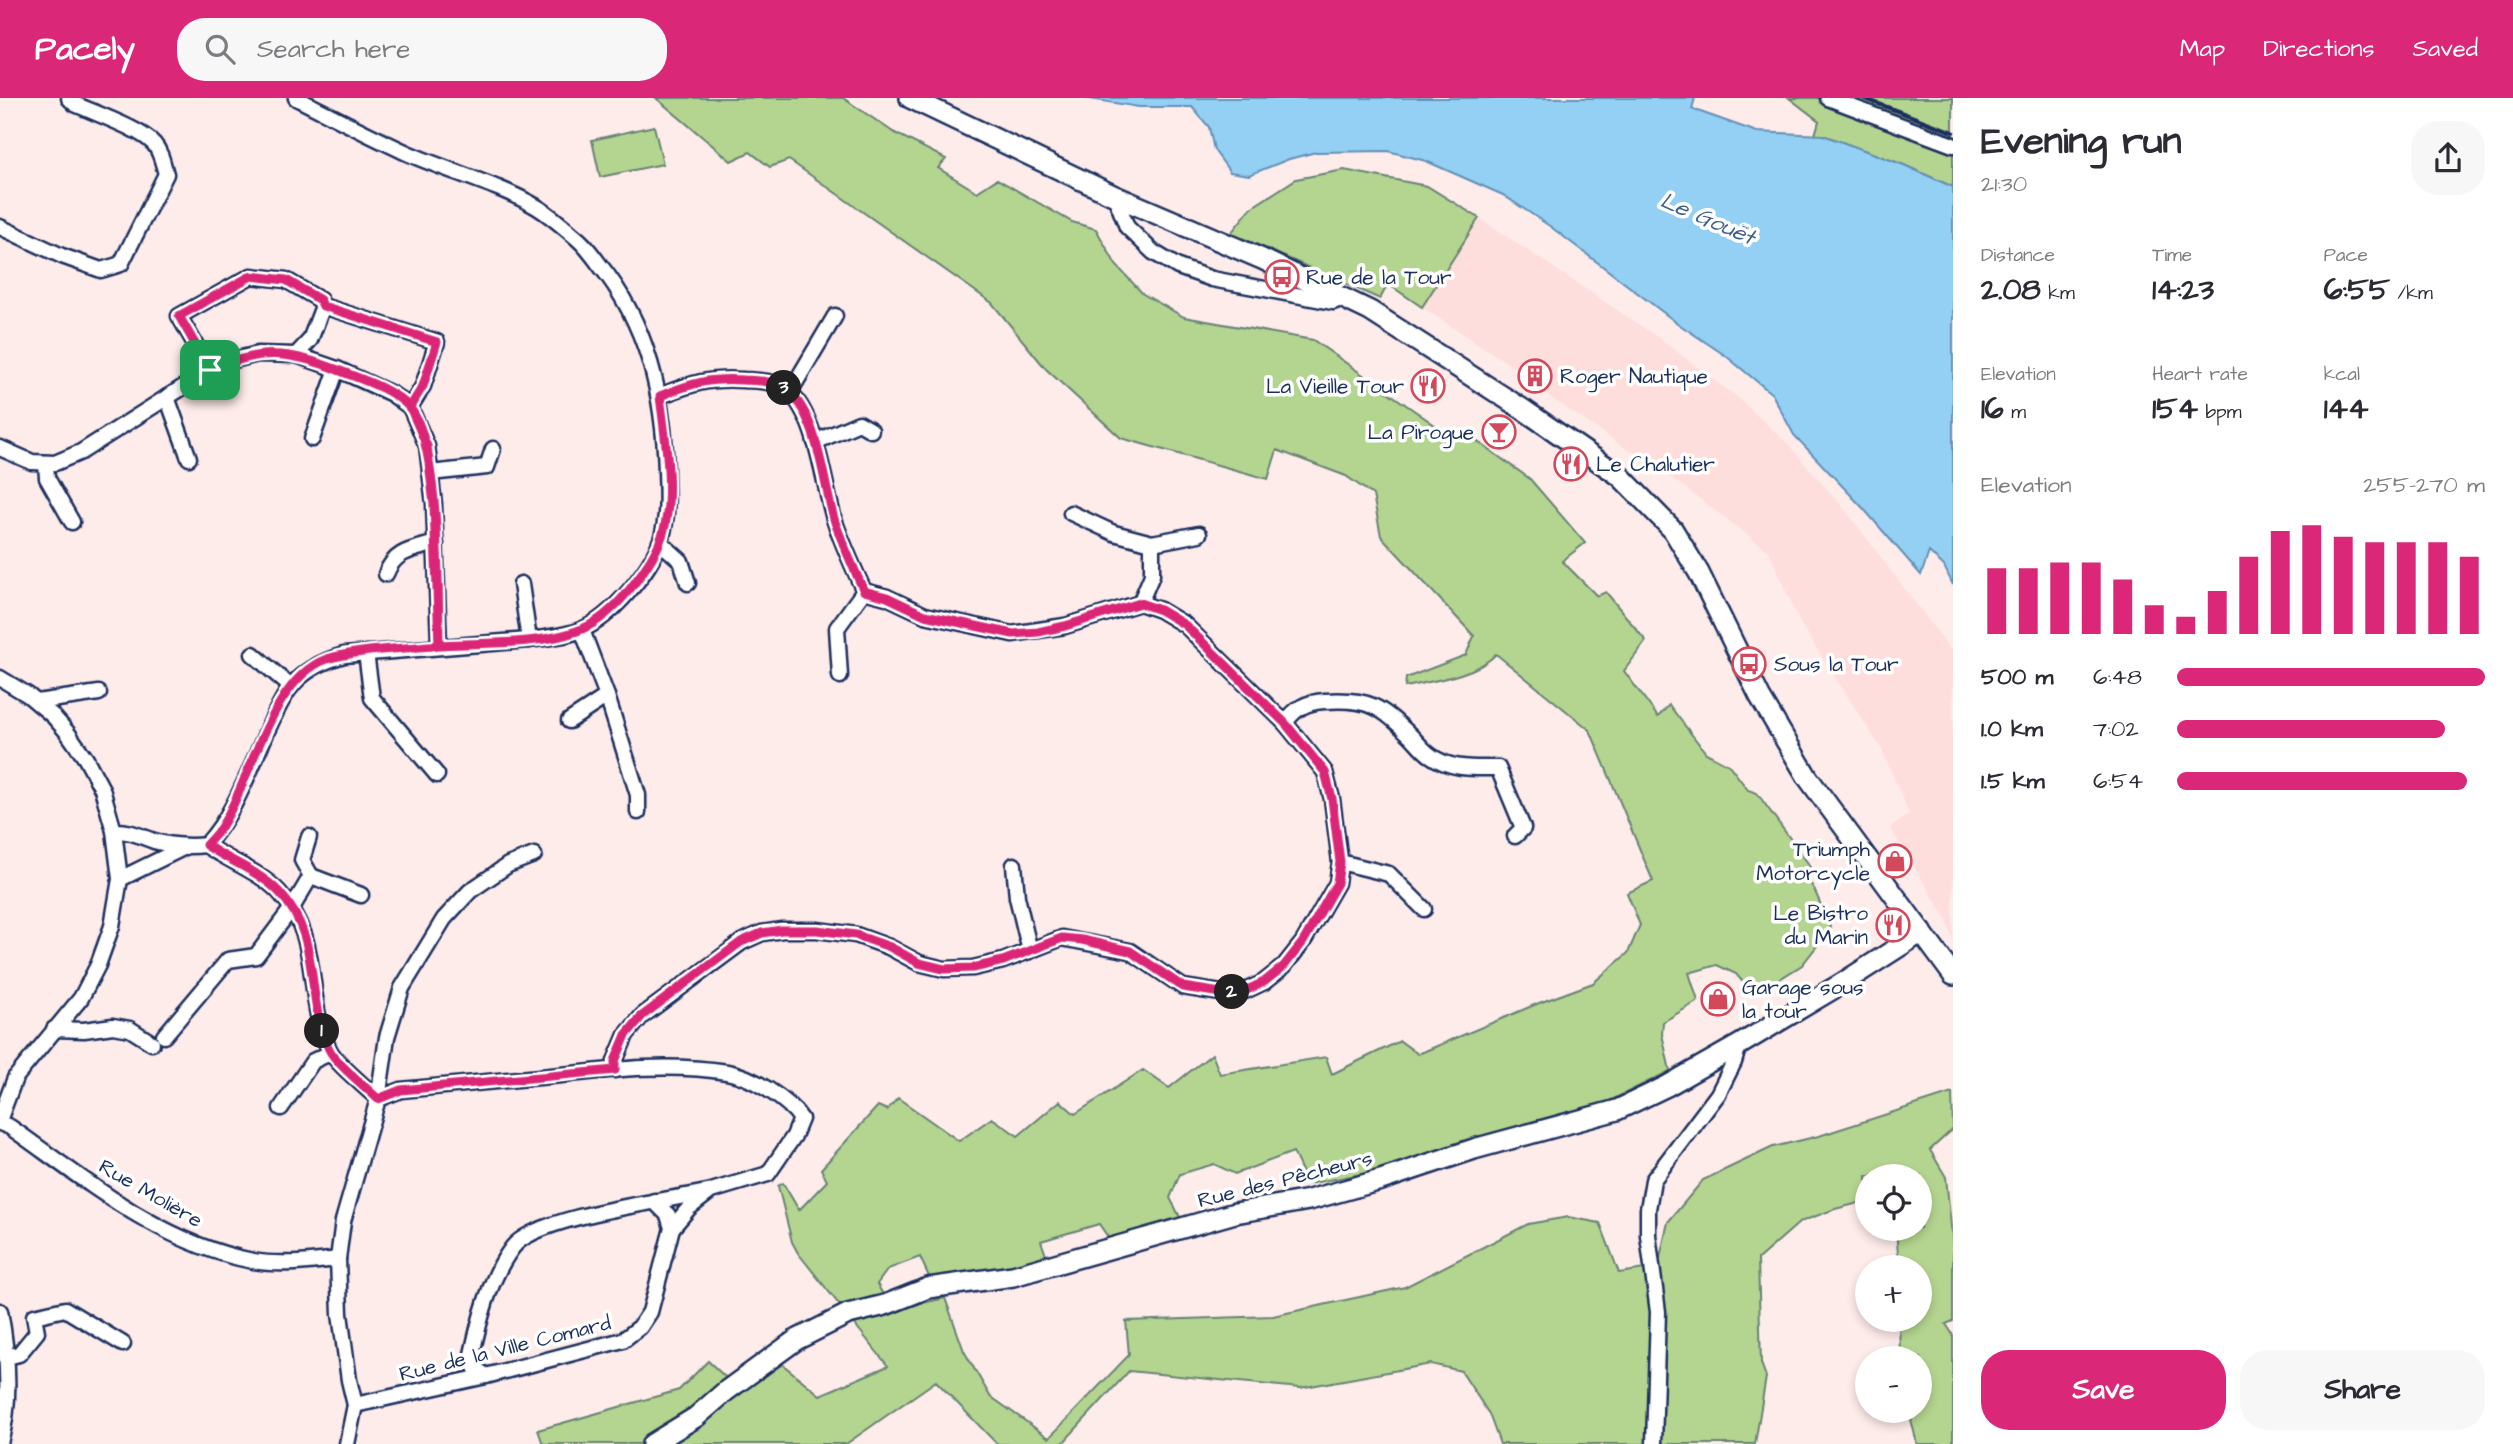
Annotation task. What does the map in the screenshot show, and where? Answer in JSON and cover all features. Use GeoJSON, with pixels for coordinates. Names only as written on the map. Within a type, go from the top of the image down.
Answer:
{"type":"FeatureCollection","features":[{"type":"Feature","properties":{"kind":"street"},"geometry":{"type":"LineString","coordinates":[[0,228],[101,270],[121,264],[166,174],[162,158],[153,143],[75,104],[69,98]]}},
{"type":"Feature","properties":{"kind":"street"},"geometry":{"type":"LineString","coordinates":[[206,845],[228,816],[277,708],[290,687],[308,671],[324,660],[344,655],[439,645],[530,640],[582,629],[606,615],[644,570],[660,542],[667,497],[666,448],[660,396],[645,344],[613,281],[581,242],[538,208],[406,152],[296,98]]}},
{"type":"Feature","properties":{"kind":"street"},"geometry":{"type":"LineString","coordinates":[[910,98],[1115,196],[1262,259],[1342,298],[1399,329],[1602,463],[1632,487],[1673,530],[1699,573],[1760,697],[1808,778],[1953,975]]}},
{"type":"Feature","properties":{"kind":"street"},"geometry":{"type":"LineString","coordinates":[[1828,98],[1953,145]]}},
{"type":"Feature","properties":{"kind":"street"},"geometry":{"type":"LineString","coordinates":[[1115,196],[1127,227],[1153,252],[1178,267],[1212,279],[1333,302],[1342,298]]}},
{"type":"Feature","properties":{"kind":"street"},"geometry":{"type":"LineString","coordinates":[[210,370],[179,316],[251,276],[286,280],[320,300],[323,306],[437,342],[423,386],[410,407]]}},
{"type":"Feature","properties":{"kind":"street"},"geometry":{"type":"LineString","coordinates":[[296,355],[310,341],[323,306]]}},
{"type":"Feature","properties":{"kind":"street"},"geometry":{"type":"LineString","coordinates":[[790,392],[835,316]]}},
{"type":"Feature","properties":{"kind":"street"},"geometry":{"type":"LineString","coordinates":[[0,448],[32,463],[55,463],[81,452],[210,370],[258,354],[296,355],[337,369],[392,394],[410,407],[427,446],[436,543],[439,645]]}},
{"type":"Feature","properties":{"kind":"street"},"geometry":{"type":"LineString","coordinates":[[312,439],[337,369]]}},
{"type":"Feature","properties":{"kind":"street"},"geometry":{"type":"LineString","coordinates":[[660,396],[693,382],[723,379],[767,381],[790,392],[806,418],[815,442],[835,522],[864,591]]}},
{"type":"Feature","properties":{"kind":"street"},"geometry":{"type":"LineString","coordinates":[[167,397],[189,457]]}},
{"type":"Feature","properties":{"kind":"street"},"geometry":{"type":"LineString","coordinates":[[815,442],[859,423],[871,430]]}},
{"type":"Feature","properties":{"kind":"street"},"geometry":{"type":"LineString","coordinates":[[430,473],[487,467],[493,449]]}},
{"type":"Feature","properties":{"kind":"street"},"geometry":{"type":"LineString","coordinates":[[46,464],[47,478],[72,522]]}},
{"type":"Feature","properties":{"kind":"street"},"geometry":{"type":"LineString","coordinates":[[1071,513],[1114,533],[1152,543],[1199,534]]}},
{"type":"Feature","properties":{"kind":"street"},"geometry":{"type":"LineString","coordinates":[[660,542],[681,561],[688,583]]}},
{"type":"Feature","properties":{"kind":"street"},"geometry":{"type":"LineString","coordinates":[[386,574],[391,560],[406,551],[436,543]]}},
{"type":"Feature","properties":{"kind":"street"},"geometry":{"type":"LineString","coordinates":[[1140,603],[1152,575],[1152,543]]}},
{"type":"Feature","properties":{"kind":"street"},"geometry":{"type":"LineString","coordinates":[[521,584],[530,640]]}},
{"type":"Feature","properties":{"kind":"street"},"geometry":{"type":"LineString","coordinates":[[378,1099],[401,1090],[615,1070],[615,1061],[626,1035],[642,1016],[741,942],[762,933],[782,930],[817,930],[856,935],[890,947],[919,963],[944,969],[973,968],[1003,961],[1062,938],[1082,940],[1130,951],[1183,987],[1221,993],[1245,991],[1264,982],[1284,966],[1303,942],[1337,883],[1340,862],[1332,799],[1325,772],[1285,723],[1185,625],[1160,610],[1140,603],[1065,626],[1013,634],[925,615],[887,597],[864,591]]}},
{"type":"Feature","properties":{"kind":"street"},"geometry":{"type":"LineString","coordinates":[[840,676],[837,628],[864,591]]}},
{"type":"Feature","properties":{"kind":"street"},"geometry":{"type":"LineString","coordinates":[[582,629],[607,696],[638,795],[638,812]]}},
{"type":"Feature","properties":{"kind":"street"},"geometry":{"type":"LineString","coordinates":[[366,653],[372,698],[437,775]]}},
{"type":"Feature","properties":{"kind":"street"},"geometry":{"type":"LineString","coordinates":[[253,654],[290,687]]}},
{"type":"Feature","properties":{"kind":"street"},"geometry":{"type":"LineString","coordinates":[[0,678],[37,702],[67,732],[86,759],[102,789],[114,831],[120,879],[112,926],[98,965],[81,998],[15,1078],[0,1120]]}},
{"type":"Feature","properties":{"kind":"street"},"geometry":{"type":"LineString","coordinates":[[37,702],[99,693]]}},
{"type":"Feature","properties":{"kind":"street"},"geometry":{"type":"LineString","coordinates":[[569,721],[607,696]]}},
{"type":"Feature","properties":{"kind":"street"},"geometry":{"type":"LineString","coordinates":[[1285,723],[1299,707],[1319,702],[1349,700],[1375,705],[1396,721],[1431,756],[1455,767],[1498,768],[1523,828],[1515,836]]}},
{"type":"Feature","properties":{"kind":"street"},"geometry":{"type":"LineString","coordinates":[[114,831],[125,831],[185,848]]}},
{"type":"Feature","properties":{"kind":"street"},"geometry":{"type":"LineString","coordinates":[[309,837],[302,860],[311,876],[361,895]]}},
{"type":"Feature","properties":{"kind":"street"},"geometry":{"type":"LineString","coordinates":[[120,879],[185,848],[206,845],[260,877],[278,891],[292,908],[309,946],[322,1031],[330,1052],[378,1099]]}},
{"type":"Feature","properties":{"kind":"street"},"geometry":{"type":"LineString","coordinates":[[347,1444],[355,1405],[340,1314],[338,1259],[343,1221],[378,1099],[387,1037],[402,988],[437,929],[470,891],[508,865],[534,855]]}},
{"type":"Feature","properties":{"kind":"street"},"geometry":{"type":"LineString","coordinates":[[1340,862],[1389,874],[1424,909]]}},
{"type":"Feature","properties":{"kind":"street"},"geometry":{"type":"LineString","coordinates":[[1014,864],[1017,897],[1030,951]]}},
{"type":"Feature","properties":{"kind":"street"},"geometry":{"type":"LineString","coordinates":[[54,1029],[84,1030],[113,1026],[158,1039],[228,960],[256,956],[292,908],[311,876]]}},
{"type":"Feature","properties":{"kind":"street","name":"Rue des Pêcheurs"},"geometry":{"type":"LineString","coordinates":[[652,1444],[695,1417],[796,1340],[848,1314],[885,1305],[928,1288],[1013,1276],[1235,1213],[1309,1200],[1381,1180],[1474,1149],[1617,1110],[1667,1086],[1739,1045],[1922,932]]}},
{"type":"Feature","properties":{"kind":"street"},"geometry":{"type":"LineString","coordinates":[[1654,1444],[1658,1312],[1648,1235],[1648,1209],[1653,1180],[1718,1094],[1734,1062],[1739,1045]]}},
{"type":"Feature","properties":{"kind":"street"},"geometry":{"type":"LineString","coordinates":[[282,1108],[313,1061],[330,1052]]}},
{"type":"Feature","properties":{"kind":"street","name":"Rue de la Ville Comard"},"geometry":{"type":"LineString","coordinates":[[355,1405],[486,1376],[623,1340],[640,1327],[650,1312],[673,1228],[689,1208],[711,1191],[768,1174],[794,1136],[801,1119],[793,1107],[746,1077],[727,1072],[661,1067],[615,1070]]}},
{"type":"Feature","properties":{"kind":"street","name":"Rue Molière"},"geometry":{"type":"LineString","coordinates":[[0,1120],[107,1196],[199,1245],[253,1261],[284,1264],[338,1259]]}},
{"type":"Feature","properties":{"kind":"street"},"geometry":{"type":"LineString","coordinates":[[437,1387],[458,1374],[471,1359],[490,1289],[513,1246],[538,1229],[626,1206],[711,1191]]}},
{"type":"Feature","properties":{"kind":"street"},"geometry":{"type":"LineString","coordinates":[[654,1201],[668,1215],[673,1228]]}},
{"type":"Feature","properties":{"kind":"street"},"geometry":{"type":"LineString","coordinates":[[7,1357],[19,1354],[37,1332],[34,1316],[65,1309],[122,1344]]}},
{"type":"Feature","properties":{"kind":"street"},"geometry":{"type":"LineString","coordinates":[[0,1311],[7,1357],[8,1391],[0,1443]]}},
{"type":"Feature","properties":{"kind":"street"},"geometry":{"type":"LineString","coordinates":[[471,1359],[476,1369],[486,1376]]}},
{"type":"Feature","properties":{"kind":"shaded area"},"geometry":{"type":"Polygon","coordinates":[[[1479,218],[1656,336],[1737,397],[1787,443],[1846,511],[1950,649],[1953,648],[1953,941],[1946,918],[1890,828],[1909,814],[1882,750],[1799,621],[1769,551],[1646,459],[1625,448],[1514,373],[1518,370],[1422,307],[1479,218]]]}},
{"type":"Feature","properties":{"kind":"green space"},"geometry":{"type":"Polygon","coordinates":[[[656,98],[843,98],[893,132],[946,159],[938,168],[977,192],[997,179],[1072,222],[1096,229],[1116,265],[1143,294],[1184,317],[1313,340],[1455,439],[1470,436],[1530,479],[1585,543],[1562,561],[1597,596],[1606,592],[1646,641],[1624,671],[1658,717],[1669,705],[1706,753],[1729,765],[1748,790],[1757,793],[1810,866],[1803,872],[1814,889],[1831,928],[1802,965],[1754,995],[1736,974],[1717,965],[1689,973],[1698,1001],[1663,1022],[1662,1034],[1670,1071],[1587,1112],[1378,1171],[1308,1184],[1293,1152],[1235,1174],[1214,1164],[1180,1174],[1170,1198],[1181,1219],[1110,1240],[1099,1224],[1041,1241],[1048,1261],[930,1279],[920,1257],[888,1269],[877,1284],[892,1310],[945,1298],[964,1351],[990,1396],[1049,1438],[1129,1355],[1126,1321],[1273,1316],[1405,1287],[1528,1224],[1568,1217],[1600,1223],[1619,1273],[1658,1267],[1668,1222],[1703,1180],[1773,1147],[1819,1136],[1952,1093],[1953,1129],[1930,1150],[1946,1177],[1953,1246],[1953,1321],[1946,1324],[1953,1335],[1953,1444],[1917,1444],[1912,1423],[1932,1423],[1932,1346],[1900,1346],[1899,1332],[1932,1332],[1932,1255],[1898,1255],[1897,1241],[1932,1241],[1932,1164],[1855,1164],[1855,1204],[1800,1222],[1758,1259],[1761,1363],[1766,1377],[1755,1444],[1500,1444],[1489,1414],[1461,1371],[1431,1364],[1300,1388],[1129,1371],[1062,1444],[997,1444],[936,1381],[846,1444],[543,1444],[538,1430],[679,1390],[708,1361],[739,1390],[782,1364],[820,1395],[888,1366],[798,1253],[792,1242],[778,1186],[783,1183],[799,1210],[827,1181],[821,1169],[878,1106],[887,1110],[898,1098],[959,1141],[992,1118],[1018,1136],[1060,1101],[1075,1114],[1143,1070],[1169,1088],[1212,1054],[1220,1074],[1326,1057],[1332,1074],[1400,1041],[1418,1054],[1593,983],[1628,953],[1640,925],[1627,893],[1653,881],[1590,730],[1496,654],[1466,672],[1405,687],[1406,678],[1466,655],[1474,636],[1381,536],[1373,495],[1346,476],[1277,450],[1268,479],[1121,438],[1046,369],[992,303],[789,160],[770,167],[750,152],[731,161],[656,98]]]}},
{"type":"Feature","properties":{"kind":"green space"},"geometry":{"type":"Polygon","coordinates":[[[1789,98],[1953,98],[1953,187],[1904,165],[1823,135],[1815,135],[1819,121],[1789,98]]]}},
{"type":"Feature","properties":{"kind":"green space"},"geometry":{"type":"Polygon","coordinates":[[[654,126],[663,164],[600,177],[592,140],[654,126]]]}},
{"type":"Feature","properties":{"kind":"green space"},"geometry":{"type":"Polygon","coordinates":[[[1344,170],[1427,186],[1479,218],[1422,307],[1388,284],[1380,299],[1231,233],[1251,208],[1296,179],[1344,170]]]}},
{"type":"Feature","properties":{"kind":"water","name":"Le Gouët"},"geometry":{"type":"Polygon","coordinates":[[[1084,98],[1695,98],[1692,109],[1757,132],[1823,135],[1904,165],[1953,187],[1953,585],[1944,566],[1929,552],[1921,575],[1794,435],[1772,394],[1726,356],[1677,323],[1551,227],[1503,195],[1426,161],[1388,151],[1316,152],[1289,159],[1249,175],[1230,172],[1214,150],[1209,127],[1192,107],[1139,107],[1084,98]]]}},
{"type":"Feature","properties":{"kind":"railway"},"geometry":{"type":"LineString","coordinates":[[1863,98],[1953,132]]}},
{"type":"Feature","properties":{"kind":"place","name":"Rue de la Tour"},"geometry":{"type":"Point","coordinates":[1282,277]}},
{"type":"Feature","properties":{"kind":"place","name":"Roger Nautique"},"geometry":{"type":"Point","coordinates":[1535,376]}},
{"type":"Feature","properties":{"kind":"place","name":"La Vieille Tour"},"geometry":{"type":"Point","coordinates":[1428,386]}},
{"type":"Feature","properties":{"kind":"place","name":"La Pirogue"},"geometry":{"type":"Point","coordinates":[1499,432]}},
{"type":"Feature","properties":{"kind":"place","name":"Le Chalutier"},"geometry":{"type":"Point","coordinates":[1571,464]}},
{"type":"Feature","properties":{"kind":"place","name":"Sous la Tour"},"geometry":{"type":"Point","coordinates":[1749,664]}},
{"type":"Feature","properties":{"kind":"place","name":"Triumph Motorcycle"},"geometry":{"type":"Point","coordinates":[1895,861]}},
{"type":"Feature","properties":{"kind":"place","name":"Le Bistro du Marin"},"geometry":{"type":"Point","coordinates":[1893,925]}},
{"type":"Feature","properties":{"kind":"place","name":"Garage sous la tour"},"geometry":{"type":"Point","coordinates":[1718,999]}},
{"type":"Feature","properties":{"kind":"route"},"geometry":{"type":"LineString","coordinates":[[210,370],[179,316],[251,276],[286,280],[320,300],[323,306],[437,342],[423,386],[410,407],[427,446],[430,473],[434,504],[436,543],[439,645],[557,636],[582,629],[606,615],[644,570],[660,542],[665,523],[666,448],[660,396],[693,382],[723,379],[767,381],[781,386],[790,392],[806,418],[824,473],[835,522],[864,591],[887,597],[925,615],[1013,634],[1065,626],[1140,603],[1160,610],[1185,625],[1285,723],[1325,772],[1332,799],[1340,862],[1337,883],[1303,942],[1284,966],[1264,982],[1245,991],[1221,993],[1183,987],[1130,951],[1082,940],[1062,938],[1003,961],[973,968],[944,969],[919,963],[890,947],[856,935],[817,930],[782,930],[762,933],[741,942],[642,1016],[626,1035],[615,1061],[615,1070],[401,1090],[378,1099],[330,1052],[322,1031],[309,946],[292,908],[278,891],[260,877],[206,845],[222,827],[277,708],[290,687],[308,671],[324,660],[344,655],[439,645],[434,504],[427,446],[410,407],[392,394],[337,369],[296,355],[258,354],[210,370]]}}]}
